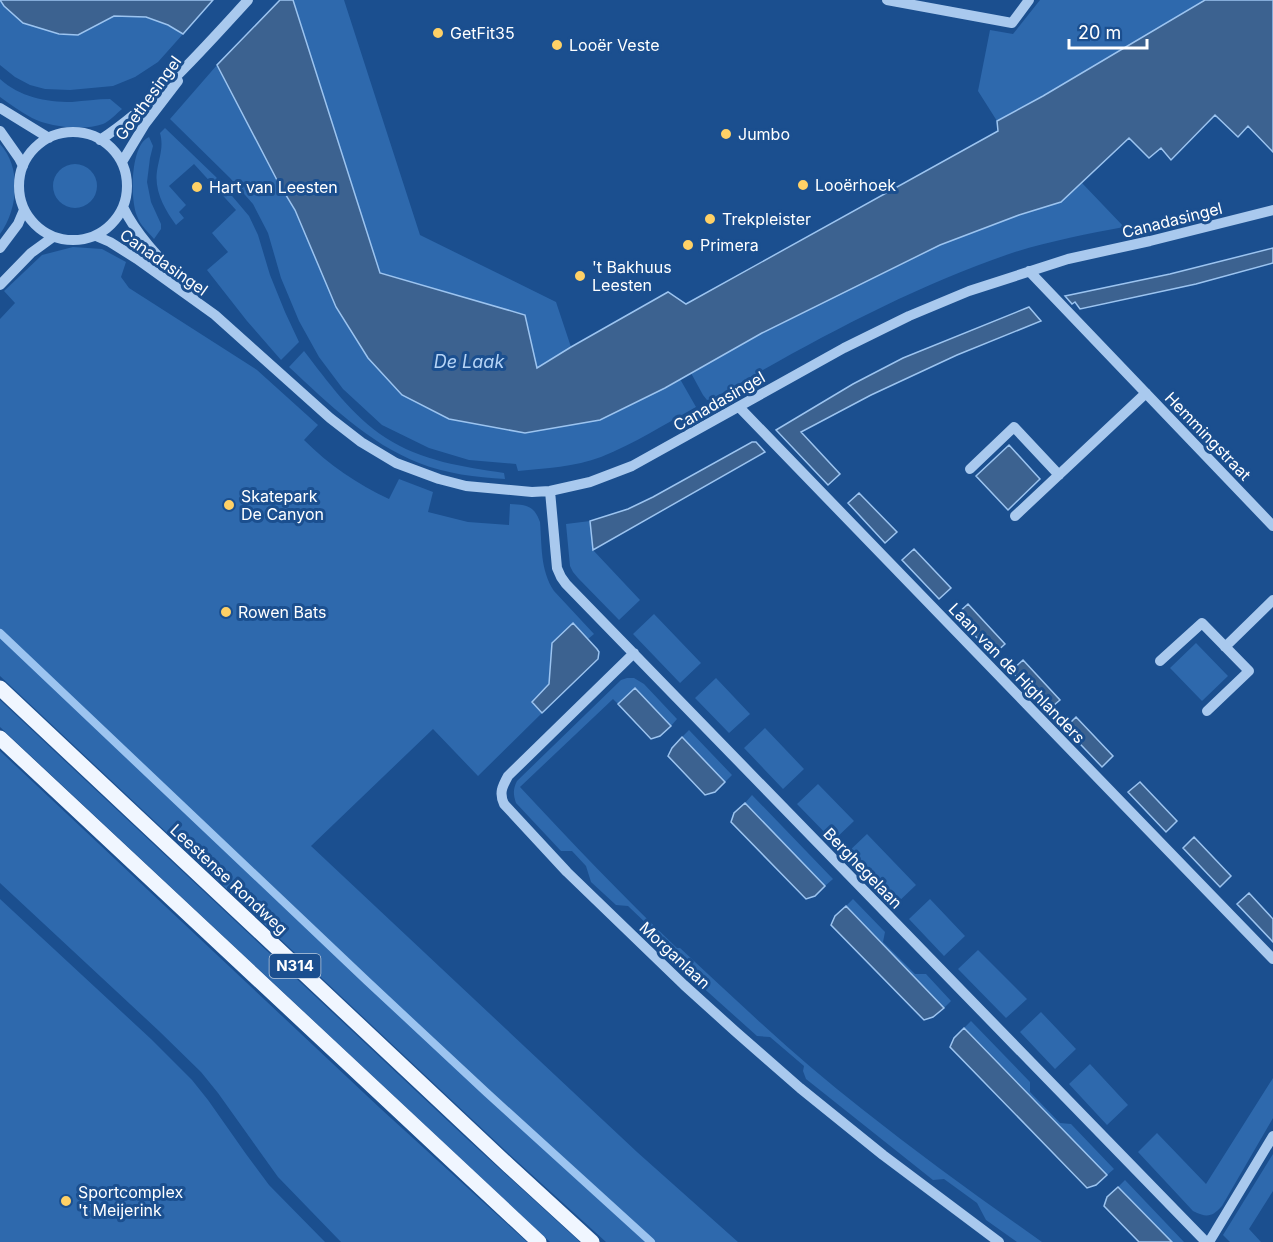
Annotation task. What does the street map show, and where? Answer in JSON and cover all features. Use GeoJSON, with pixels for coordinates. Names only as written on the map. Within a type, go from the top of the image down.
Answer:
{"type":"FeatureCollection","features":[{"type":"Feature","properties":{"kind":"main road","name":"Leestense Rondweg"},"geometry":{"type":"LineString","coordinates":[[0,688],[508,1167],[592,1242]]}},
{"type":"Feature","properties":{"kind":"main road","name":"N314"},"geometry":{"type":"LineString","coordinates":[[0,738],[539,1242]]}},
{"type":"Feature","properties":{"kind":"street","name":"Goethesingel"},"geometry":{"type":"LineString","coordinates":[[100,140],[135,114],[200,52],[248,0]]}},
{"type":"Feature","properties":{"kind":"street"},"geometry":{"type":"LineString","coordinates":[[887,0],[1012,23],[1029,0]]}},
{"type":"Feature","properties":{"kind":"street","name":"Goethesingel"},"geometry":{"type":"LineString","coordinates":[[122,162],[145,124],[200,52]]}},
{"type":"Feature","properties":{"kind":"street"},"geometry":{"type":"LineString","coordinates":[[0,108],[49,138]]}},
{"type":"Feature","properties":{"kind":"street"},"geometry":{"type":"LineString","coordinates":[[0,132],[23,166]]}},
{"type":"Feature","properties":{"kind":"street"},"geometry":{"type":"LineString","coordinates":[[65,133],[82,133],[100,140],[112,148],[122,162],[128,190],[123,207],[117,219],[96,236],[78,240],[53,237],[34,225],[24,210],[19,195],[19,178],[23,166],[35,147],[49,138],[65,133]]}},
{"type":"Feature","properties":{"kind":"street","name":"Canadasingel"},"geometry":{"type":"LineString","coordinates":[[123,207],[150,247],[215,315],[330,418],[361,442],[396,463],[439,479],[466,486],[513,491],[550,490],[590,482],[632,466],[844,348],[909,316],[969,291],[1068,259],[1273,210]]}},
{"type":"Feature","properties":{"kind":"street"},"geometry":{"type":"LineString","coordinates":[[0,248],[18,224],[24,210]]}},
{"type":"Feature","properties":{"kind":"street","name":"Canadasingel"},"geometry":{"type":"LineString","coordinates":[[96,236],[137,259],[215,315]]}},
{"type":"Feature","properties":{"kind":"street"},"geometry":{"type":"LineString","coordinates":[[0,285],[31,253],[53,237]]}},
{"type":"Feature","properties":{"kind":"street","name":"Hemmingstraat"},"geometry":{"type":"LineString","coordinates":[[1029,271],[1273,526]]}},
{"type":"Feature","properties":{"kind":"street","name":"Hemmingstraat"},"geometry":{"type":"LineString","coordinates":[[1015,516],[1146,393]]}},
{"type":"Feature","properties":{"kind":"street","name":"Laan van de Highlanders"},"geometry":{"type":"LineString","coordinates":[[739,407],[1273,959]]}},
{"type":"Feature","properties":{"kind":"street"},"geometry":{"type":"LineString","coordinates":[[970,469],[1014,427],[1059,475]]}},
{"type":"Feature","properties":{"kind":"street","name":"Berghegelaan"},"geometry":{"type":"LineString","coordinates":[[550,490],[557,568],[566,584],[1208,1242]]}},
{"type":"Feature","properties":{"kind":"street"},"geometry":{"type":"LineString","coordinates":[[1225,647],[1273,600]]}},
{"type":"Feature","properties":{"kind":"street"},"geometry":{"type":"LineString","coordinates":[[1160,661],[1202,622],[1249,671],[1207,711]]}},
{"type":"Feature","properties":{"kind":"street","name":"Morganlaan"},"geometry":{"type":"LineString","coordinates":[[634,653],[508,776],[501,791],[504,804],[567,872],[736,1032],[800,1088],[883,1155],[999,1242]]}},
{"type":"Feature","properties":{"kind":"street"},"geometry":{"type":"LineString","coordinates":[[1208,1242],[1273,1136]]}},
{"type":"Feature","properties":{"kind":"shaded area"},"geometry":{"type":"Polygon","coordinates":[[[0,0],[4,6],[78,35],[108,19],[125,15],[151,19],[183,34],[158,62],[135,77],[113,86],[70,90],[45,89],[30,85],[15,77],[0,65],[0,0]]]}},
{"type":"Feature","properties":{"kind":"shaded area"},"geometry":{"type":"Polygon","coordinates":[[[293,0],[344,0],[420,235],[556,302],[571,347],[536,369],[525,315],[380,273],[293,0]]]}},
{"type":"Feature","properties":{"kind":"shaded area"},"geometry":{"type":"Polygon","coordinates":[[[1040,0],[1205,0],[997,121],[978,91],[990,30],[1013,34],[1040,0]]]}},
{"type":"Feature","properties":{"kind":"shaded area"},"geometry":{"type":"Polygon","coordinates":[[[217,65],[295,210],[306,235],[600,420],[680,379],[696,407],[601,457],[571,465],[518,471],[516,464],[469,460],[429,448],[382,425],[343,389],[319,357],[299,321],[281,278],[268,233],[253,204],[170,119],[217,65]]]}},
{"type":"Feature","properties":{"kind":"shaded area"},"geometry":{"type":"Polygon","coordinates":[[[0,79],[16,90],[33,97],[72,102],[110,99],[122,109],[106,123],[95,126],[77,128],[48,124],[32,118],[0,97],[0,79]]]}},
{"type":"Feature","properties":{"kind":"shaded area"},"geometry":{"type":"Polygon","coordinates":[[[165,128],[216,177],[249,216],[258,235],[270,275],[299,342],[281,360],[207,270],[228,252],[212,233],[236,210],[194,164],[169,186],[186,205],[179,212],[184,218],[176,225],[164,207],[157,186],[157,171],[161,148],[160,133],[165,128]]]}},
{"type":"Feature","properties":{"kind":"shaded area"},"geometry":{"type":"Polygon","coordinates":[[[149,137],[153,146],[147,182],[151,202],[161,224],[161,229],[154,239],[138,219],[133,198],[135,161],[138,150],[149,137]]]}},
{"type":"Feature","properties":{"kind":"shaded area"},"geometry":{"type":"Polygon","coordinates":[[[0,144],[12,165],[15,189],[11,213],[0,234],[0,144]]]}},
{"type":"Feature","properties":{"kind":"shaded area"},"geometry":{"type":"Polygon","coordinates":[[[75,164],[90,171],[97,186],[90,201],[75,208],[60,201],[53,186],[60,171],[75,164]]]}},
{"type":"Feature","properties":{"kind":"shaded area"},"geometry":{"type":"Polygon","coordinates":[[[1082,183],[1124,227],[1023,250],[970,268],[858,319],[714,398],[707,400],[691,373],[762,333],[940,245],[1019,215],[1061,202],[1082,183]]]}},
{"type":"Feature","properties":{"kind":"shaded area"},"geometry":{"type":"Polygon","coordinates":[[[73,247],[102,249],[126,262],[121,277],[129,288],[257,370],[318,425],[304,440],[333,466],[366,487],[389,499],[399,479],[433,492],[428,512],[468,522],[509,525],[510,504],[525,506],[535,512],[540,522],[542,557],[549,583],[594,634],[588,639],[573,623],[552,643],[549,684],[532,702],[542,713],[478,776],[433,729],[311,846],[637,1152],[738,1242],[606,1242],[509,1154],[0,676],[0,319],[15,303],[4,291],[42,255],[73,247]]]}},
{"type":"Feature","properties":{"kind":"shaded area"},"geometry":{"type":"Polygon","coordinates":[[[304,351],[351,409],[386,438],[428,458],[504,473],[505,479],[440,470],[400,455],[383,445],[350,421],[289,367],[304,351]]]}},
{"type":"Feature","properties":{"kind":"shaded area"},"geometry":{"type":"Polygon","coordinates":[[[590,521],[593,550],[640,600],[619,620],[578,578],[570,566],[566,524],[590,521]]]}},
{"type":"Feature","properties":{"kind":"shaded area"},"geometry":{"type":"Polygon","coordinates":[[[654,614],[701,663],[680,683],[633,634],[654,614]]]}},
{"type":"Feature","properties":{"kind":"shaded area"},"geometry":{"type":"Polygon","coordinates":[[[1196,643],[1228,676],[1202,701],[1170,668],[1196,643]]]}},
{"type":"Feature","properties":{"kind":"shaded area"},"geometry":{"type":"Polygon","coordinates":[[[634,678],[644,684],[677,719],[671,726],[635,688],[618,704],[613,699],[520,787],[597,869],[677,948],[680,948],[792,1051],[906,1143],[1042,1242],[1017,1242],[986,1220],[977,1203],[944,1179],[933,1180],[806,1079],[804,1066],[770,1037],[757,1036],[680,967],[673,949],[628,906],[616,905],[591,882],[586,866],[572,851],[561,851],[516,803],[514,792],[517,781],[621,680],[634,678]]]}},
{"type":"Feature","properties":{"kind":"shaded area"},"geometry":{"type":"Polygon","coordinates":[[[716,678],[750,714],[729,733],[695,698],[716,678]]]}},
{"type":"Feature","properties":{"kind":"shaded area"},"geometry":{"type":"Polygon","coordinates":[[[0,700],[466,1138],[580,1242],[550,1242],[0,727],[0,700]]]}},
{"type":"Feature","properties":{"kind":"shaded area"},"geometry":{"type":"Polygon","coordinates":[[[765,728],[804,769],[783,789],[744,748],[765,728]]]}},
{"type":"Feature","properties":{"kind":"shaded area"},"geometry":{"type":"Polygon","coordinates":[[[689,730],[732,775],[725,782],[682,737],[689,730]]]}},
{"type":"Feature","properties":{"kind":"shaded area"},"geometry":{"type":"Polygon","coordinates":[[[0,751],[381,1109],[527,1242],[341,1242],[278,1177],[201,1072],[0,883],[0,751]]]}},
{"type":"Feature","properties":{"kind":"shaded area"},"geometry":{"type":"Polygon","coordinates":[[[818,784],[854,821],[833,841],[797,804],[818,784]]]}},
{"type":"Feature","properties":{"kind":"shaded area"},"geometry":{"type":"Polygon","coordinates":[[[752,795],[833,879],[825,886],[745,803],[752,795]]]}},
{"type":"Feature","properties":{"kind":"shaded area"},"geometry":{"type":"Polygon","coordinates":[[[867,834],[916,885],[895,905],[846,854],[867,834]]]}},
{"type":"Feature","properties":{"kind":"shaded area"},"geometry":{"type":"Polygon","coordinates":[[[0,899],[192,1080],[269,1185],[325,1242],[0,1242],[0,899]]]}},
{"type":"Feature","properties":{"kind":"shaded area"},"geometry":{"type":"Polygon","coordinates":[[[853,899],[885,932],[883,942],[915,974],[926,974],[951,1001],[944,1008],[846,906],[853,899]]]}},
{"type":"Feature","properties":{"kind":"shaded area"},"geometry":{"type":"Polygon","coordinates":[[[930,899],[965,936],[944,956],[909,919],[930,899]]]}},
{"type":"Feature","properties":{"kind":"shaded area"},"geometry":{"type":"Polygon","coordinates":[[[978,950],[1027,999],[1006,1018],[958,969],[978,950]]]}},
{"type":"Feature","properties":{"kind":"shaded area"},"geometry":{"type":"Polygon","coordinates":[[[1041,1012],[1076,1049],[1055,1069],[1020,1032],[1041,1012]]]}},
{"type":"Feature","properties":{"kind":"shaded area"},"geometry":{"type":"Polygon","coordinates":[[[971,1021],[1030,1082],[1030,1092],[1060,1123],[1071,1124],[1114,1169],[1107,1175],[964,1028],[971,1021]]]}},
{"type":"Feature","properties":{"kind":"shaded area"},"geometry":{"type":"Polygon","coordinates":[[[1090,1064],[1128,1105],[1107,1125],[1069,1084],[1090,1064]]]}},
{"type":"Feature","properties":{"kind":"shaded area"},"geometry":{"type":"Polygon","coordinates":[[[1273,1078],[1273,1118],[1222,1206],[1209,1215],[1193,1211],[1138,1152],[1157,1133],[1206,1184],[1273,1078]]]}},
{"type":"Feature","properties":{"kind":"shaded area"},"geometry":{"type":"Polygon","coordinates":[[[1273,1154],[1273,1191],[1249,1229],[1261,1242],[1230,1242],[1223,1235],[1273,1154]]]}},
{"type":"Feature","properties":{"kind":"shaded area"},"geometry":{"type":"Polygon","coordinates":[[[1125,1180],[1184,1242],[1172,1242],[1118,1187],[1125,1180]]]}},
{"type":"Feature","properties":{"kind":"water"},"geometry":{"type":"Polygon","coordinates":[[[0,0],[213,0],[183,34],[168,25],[146,17],[114,16],[78,35],[59,34],[23,23],[0,0]]]}},
{"type":"Feature","properties":{"kind":"water","name":"De Laak"},"geometry":{"type":"Polygon","coordinates":[[[280,0],[293,0],[380,273],[525,315],[537,368],[668,292],[686,304],[998,131],[997,121],[1205,0],[1273,0],[1273,152],[1248,126],[1238,137],[1215,115],[1171,160],[1161,148],[1149,158],[1129,138],[1061,202],[1019,215],[940,245],[762,333],[665,388],[600,420],[525,433],[449,419],[402,395],[368,358],[336,307],[295,210],[217,65],[280,0]]]}},
{"type":"Feature","properties":{"kind":"water"},"geometry":{"type":"Polygon","coordinates":[[[1273,248],[1273,263],[1196,284],[1080,309],[1075,302],[1072,304],[1065,296],[1170,274],[1273,248]]]}},
{"type":"Feature","properties":{"kind":"water"},"geometry":{"type":"Polygon","coordinates":[[[1029,307],[1041,321],[957,355],[871,395],[801,432],[840,474],[828,485],[776,430],[853,384],[903,358],[1029,307]]]}},
{"type":"Feature","properties":{"kind":"water"},"geometry":{"type":"Polygon","coordinates":[[[752,442],[756,442],[765,452],[593,550],[590,521],[628,509],[653,497],[752,442]]]}},
{"type":"Feature","properties":{"kind":"water"},"geometry":{"type":"Polygon","coordinates":[[[1009,445],[1040,479],[1008,510],[976,476],[1009,445]]]}},
{"type":"Feature","properties":{"kind":"water"},"geometry":{"type":"Polygon","coordinates":[[[859,493],[897,532],[885,543],[848,503],[859,493]]]}},
{"type":"Feature","properties":{"kind":"water"},"geometry":{"type":"Polygon","coordinates":[[[914,549],[951,588],[939,599],[902,560],[914,549]]]}},
{"type":"Feature","properties":{"kind":"water"},"geometry":{"type":"Polygon","coordinates":[[[968,604],[1005,644],[993,655],[956,615],[968,604]]]}},
{"type":"Feature","properties":{"kind":"water"},"geometry":{"type":"Polygon","coordinates":[[[573,623],[597,649],[598,659],[542,713],[532,702],[549,684],[552,643],[573,623]]]}},
{"type":"Feature","properties":{"kind":"water"},"geometry":{"type":"Polygon","coordinates":[[[1023,660],[1060,700],[1048,710],[1011,671],[1023,660]]]}},
{"type":"Feature","properties":{"kind":"water"},"geometry":{"type":"Polygon","coordinates":[[[635,688],[671,726],[660,736],[651,739],[618,704],[635,688]]]}},
{"type":"Feature","properties":{"kind":"water"},"geometry":{"type":"Polygon","coordinates":[[[1076,717],[1113,756],[1102,767],[1065,728],[1076,717]]]}},
{"type":"Feature","properties":{"kind":"water"},"geometry":{"type":"Polygon","coordinates":[[[682,737],[725,782],[715,792],[705,795],[668,756],[682,737]]]}},
{"type":"Feature","properties":{"kind":"water"},"geometry":{"type":"Polygon","coordinates":[[[1140,782],[1177,821],[1166,832],[1128,792],[1140,782]]]}},
{"type":"Feature","properties":{"kind":"water"},"geometry":{"type":"Polygon","coordinates":[[[745,803],[825,886],[815,896],[806,899],[731,822],[734,813],[745,803]]]}},
{"type":"Feature","properties":{"kind":"water"},"geometry":{"type":"Polygon","coordinates":[[[1194,837],[1231,876],[1220,887],[1183,848],[1194,837]]]}},
{"type":"Feature","properties":{"kind":"water"},"geometry":{"type":"Polygon","coordinates":[[[1249,893],[1273,919],[1273,942],[1237,904],[1249,893]]]}},
{"type":"Feature","properties":{"kind":"water"},"geometry":{"type":"Polygon","coordinates":[[[846,906],[944,1008],[933,1017],[924,1020],[831,925],[835,916],[846,906]]]}},
{"type":"Feature","properties":{"kind":"water"},"geometry":{"type":"Polygon","coordinates":[[[964,1028],[1107,1175],[1096,1185],[1087,1188],[950,1047],[954,1038],[964,1028]]]}},
{"type":"Feature","properties":{"kind":"water"},"geometry":{"type":"Polygon","coordinates":[[[1118,1187],[1172,1242],[1139,1242],[1104,1206],[1107,1197],[1118,1187]]]}},
{"type":"Feature","properties":{"kind":"waterway"},"geometry":{"type":"LineString","coordinates":[[0,633],[367,981],[651,1242]]}},
{"type":"Feature","properties":{"kind":"place","name":"GetFit35"},"geometry":{"type":"Point","coordinates":[438,33]}},
{"type":"Feature","properties":{"kind":"place","name":"Looër Veste"},"geometry":{"type":"Point","coordinates":[557,45]}},
{"type":"Feature","properties":{"kind":"place","name":"Jumbo"},"geometry":{"type":"Point","coordinates":[726,134]}},
{"type":"Feature","properties":{"kind":"place","name":"Looërhoek"},"geometry":{"type":"Point","coordinates":[803,185]}},
{"type":"Feature","properties":{"kind":"place","name":"Hart van Leesten"},"geometry":{"type":"Point","coordinates":[197,187]}},
{"type":"Feature","properties":{"kind":"place","name":"Trekpleister"},"geometry":{"type":"Point","coordinates":[710,219]}},
{"type":"Feature","properties":{"kind":"place","name":"Primera"},"geometry":{"type":"Point","coordinates":[688,245]}},
{"type":"Feature","properties":{"kind":"place","name":"'t Bakhuus Leesten"},"geometry":{"type":"Point","coordinates":[580,276]}},
{"type":"Feature","properties":{"kind":"place","name":"Skatepark De Canyon"},"geometry":{"type":"Point","coordinates":[229,505]}},
{"type":"Feature","properties":{"kind":"place","name":"Rowen Bats"},"geometry":{"type":"Point","coordinates":[226,612]}},
{"type":"Feature","properties":{"kind":"place","name":"Sportcomplex 't Meijerink"},"geometry":{"type":"Point","coordinates":[66,1201]}}]}
